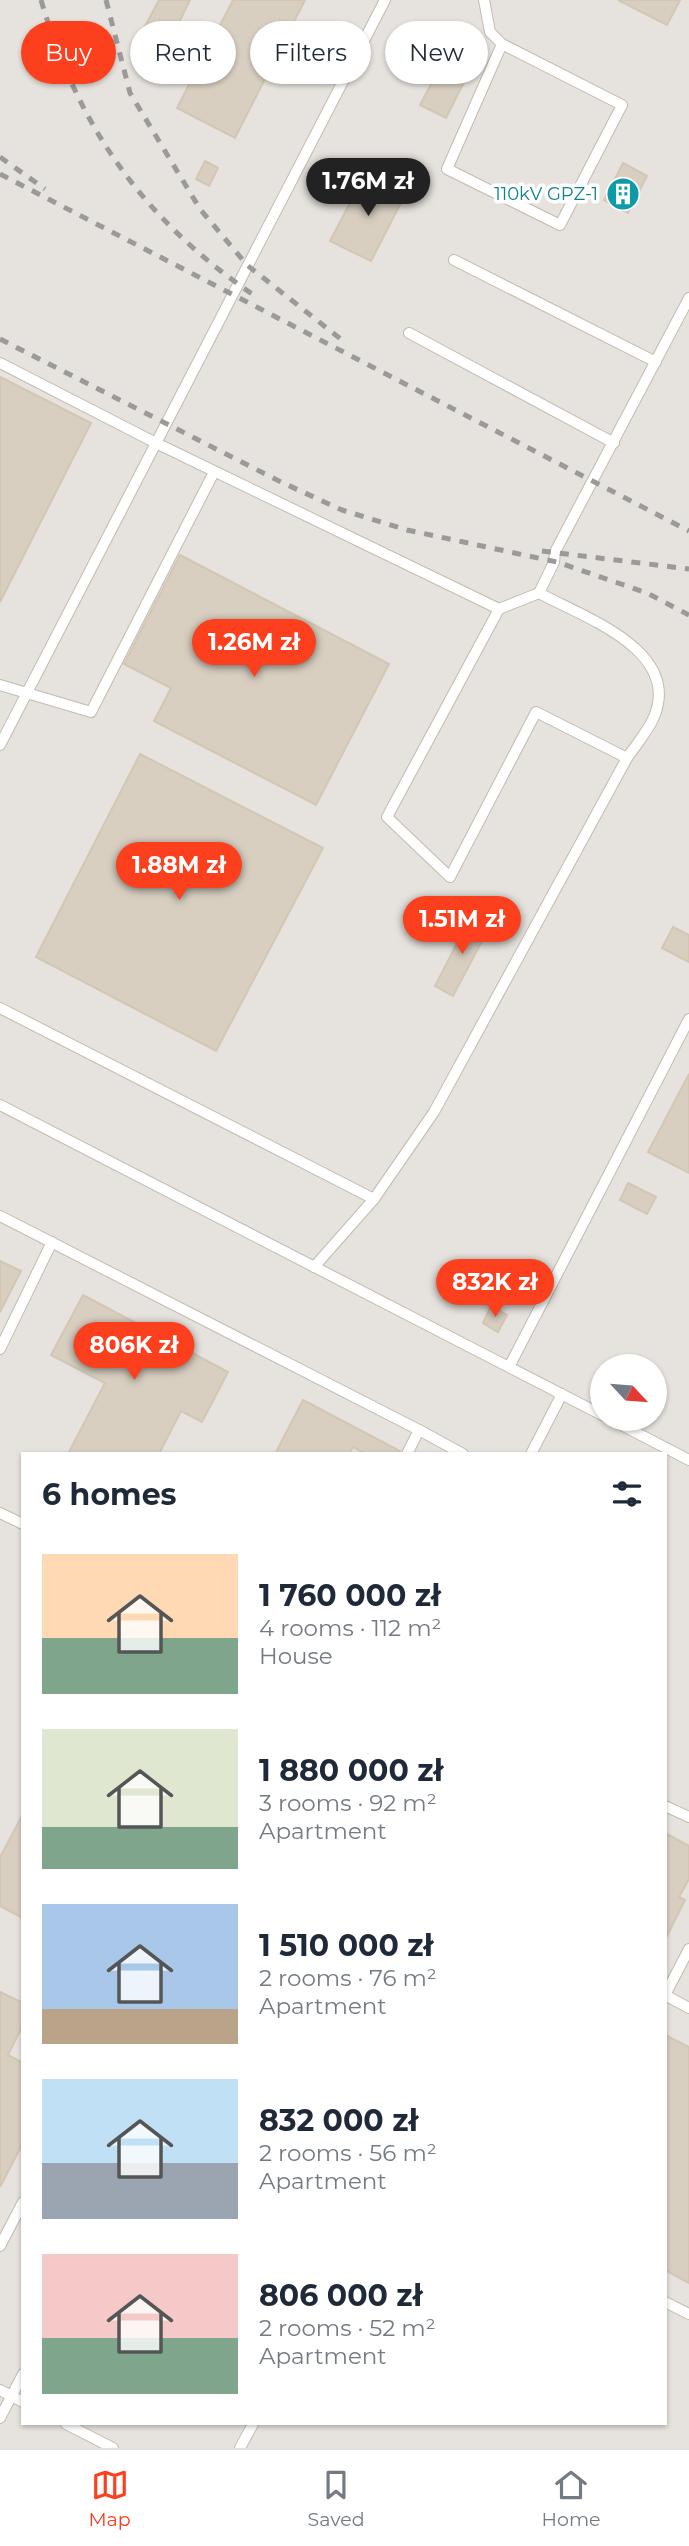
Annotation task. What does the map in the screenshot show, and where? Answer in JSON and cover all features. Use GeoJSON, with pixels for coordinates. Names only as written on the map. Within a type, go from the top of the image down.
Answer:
{"type":"FeatureCollection","features":[{"type":"Feature","properties":{"kind":"lane"},"geometry":{"type":"LineString","coordinates":[[0,745],[385,0]]}},
{"type":"Feature","properties":{"kind":"lane"},"geometry":{"type":"LineString","coordinates":[[484,0],[490,32],[502,44],[622,105],[560,225],[447,169],[502,44]]}},
{"type":"Feature","properties":{"kind":"lane"},"geometry":{"type":"LineString","coordinates":[[454,260],[656,362]]}},
{"type":"Feature","properties":{"kind":"lane"},"geometry":{"type":"LineString","coordinates":[[628,758],[536,712],[450,877],[387,817],[499,609],[539,593],[554,562],[555,552],[689,298]]}},
{"type":"Feature","properties":{"kind":"lane"},"geometry":{"type":"LineString","coordinates":[[409,332],[614,443]]}},
{"type":"Feature","properties":{"kind":"lane"},"geometry":{"type":"LineString","coordinates":[[0,363],[156,443],[499,609]]}},
{"type":"Feature","properties":{"kind":"lane"},"geometry":{"type":"LineString","coordinates":[[0,685],[91,712],[215,471]]}},
{"type":"Feature","properties":{"kind":"lane"},"geometry":{"type":"LineString","coordinates":[[314,1267],[374,1199],[434,1112],[628,758],[654,716],[659,693],[655,673],[645,656],[629,642],[539,593]]}},
{"type":"Feature","properties":{"kind":"lane"},"geometry":{"type":"LineString","coordinates":[[0,1008],[374,1199]]}},
{"type":"Feature","properties":{"kind":"lane"},"geometry":{"type":"LineString","coordinates":[[509,1367],[689,1019]]}},
{"type":"Feature","properties":{"kind":"lane"},"geometry":{"type":"LineString","coordinates":[[0,1105],[590,1409]]}},
{"type":"Feature","properties":{"kind":"lane"},"geometry":{"type":"LineString","coordinates":[[0,1216],[459,1452]]}},
{"type":"Feature","properties":{"kind":"lane"},"geometry":{"type":"LineString","coordinates":[[0,1349],[52,1242]]}},
{"type":"Feature","properties":{"kind":"lane"},"geometry":{"type":"LineString","coordinates":[[532,1452],[562,1394]]}},
{"type":"Feature","properties":{"kind":"lane"},"geometry":{"type":"LineString","coordinates":[[408,1452],[419,1430]]}},
{"type":"Feature","properties":{"kind":"lane"},"geometry":{"type":"LineString","coordinates":[[635,1432],[689,1460]]}},
{"type":"Feature","properties":{"kind":"lane"},"geometry":{"type":"LineString","coordinates":[[0,1513],[21,1523]]}},
{"type":"Feature","properties":{"kind":"lane"},"geometry":{"type":"LineString","coordinates":[[667,1807],[689,1817]]}},
{"type":"Feature","properties":{"kind":"lane"},"geometry":{"type":"LineString","coordinates":[[667,1991],[689,1949]]}},
{"type":"Feature","properties":{"kind":"lane"},"geometry":{"type":"LineString","coordinates":[[667,1996],[689,2008]]}},
{"type":"Feature","properties":{"kind":"lane"},"geometry":{"type":"LineString","coordinates":[[0,2246],[21,2206]]}},
{"type":"Feature","properties":{"kind":"lane"},"geometry":{"type":"LineString","coordinates":[[667,2303],[689,2314]]}},
{"type":"Feature","properties":{"kind":"lane"},"geometry":{"type":"LineString","coordinates":[[0,2418],[21,2378]]}},
{"type":"Feature","properties":{"kind":"lane"},"geometry":{"type":"LineString","coordinates":[[0,2390],[21,2401]]}},
{"type":"Feature","properties":{"kind":"lane"},"geometry":{"type":"LineString","coordinates":[[68,2425],[113,2448]]}},
{"type":"Feature","properties":{"kind":"lane"},"geometry":{"type":"LineString","coordinates":[[240,2448],[252,2425]]}},
{"type":"Feature","properties":{"kind":"shaded area"},"geometry":{"type":"Polygon","coordinates":[[[0,0],[689,0],[689,2448],[0,2448],[0,0]]]}},
{"type":"Feature","properties":{"kind":"building"},"geometry":{"type":"Polygon","coordinates":[[[159,0],[190,0],[180,21],[148,21],[159,0]]]}},
{"type":"Feature","properties":{"kind":"building"},"geometry":{"type":"Polygon","coordinates":[[[233,0],[305,0],[294,21],[250,21],[250,84],[262,84],[235,138],[177,108],[189,84],[236,84],[236,21],[222,21],[233,0]]]}},
{"type":"Feature","properties":{"kind":"building"},"geometry":{"type":"Polygon","coordinates":[[[618,0],[680,0],[667,25],[618,0]]]}},
{"type":"Feature","properties":{"kind":"building"},"geometry":{"type":"Polygon","coordinates":[[[431,84],[463,84],[446,118],[420,105],[431,84]]]}},
{"type":"Feature","properties":{"kind":"building"},"geometry":{"type":"Polygon","coordinates":[[[205,161],[218,168],[209,186],[196,179],[205,161]]]}},
{"type":"Feature","properties":{"kind":"building","name":"110kV GPZ-1"},"geometry":{"type":"Polygon","coordinates":[[[623,163],[647,176],[628,213],[604,200],[623,163]]]}},
{"type":"Feature","properties":{"kind":"building"},"geometry":{"type":"Polygon","coordinates":[[[365,174],[405,195],[371,261],[330,241],[365,174]]]}},
{"type":"Feature","properties":{"kind":"building"},"geometry":{"type":"Polygon","coordinates":[[[0,377],[91,423],[0,602],[0,377]]]}},
{"type":"Feature","properties":{"kind":"building"},"geometry":{"type":"Polygon","coordinates":[[[180,555],[389,664],[316,805],[154,721],[171,688],[124,664],[180,555]]]}},
{"type":"Feature","properties":{"kind":"building"},"geometry":{"type":"Polygon","coordinates":[[[140,754],[323,848],[216,1051],[36,957],[140,754]]]}},
{"type":"Feature","properties":{"kind":"building"},"geometry":{"type":"Polygon","coordinates":[[[471,916],[490,926],[453,996],[435,986],[471,916]]]}},
{"type":"Feature","properties":{"kind":"building"},"geometry":{"type":"Polygon","coordinates":[[[673,927],[689,935],[689,962],[662,948],[673,927]]]}},
{"type":"Feature","properties":{"kind":"building"},"geometry":{"type":"Polygon","coordinates":[[[689,1074],[689,1173],[648,1152],[689,1074]]]}},
{"type":"Feature","properties":{"kind":"building"},"geometry":{"type":"Polygon","coordinates":[[[628,1183],[656,1197],[647,1214],[620,1200],[628,1183]]]}},
{"type":"Feature","properties":{"kind":"building"},"geometry":{"type":"Polygon","coordinates":[[[0,1261],[21,1271],[0,1312],[0,1261]]]}},
{"type":"Feature","properties":{"kind":"building"},"geometry":{"type":"Polygon","coordinates":[[[83,1295],[228,1372],[202,1422],[181,1411],[160,1452],[69,1452],[105,1383],[51,1355],[83,1295]]]}},
{"type":"Feature","properties":{"kind":"building"},"geometry":{"type":"Polygon","coordinates":[[[491,1306],[507,1315],[498,1332],[483,1323],[491,1306]]]}},
{"type":"Feature","properties":{"kind":"building"},"geometry":{"type":"Polygon","coordinates":[[[303,1400],[400,1451],[362,1452],[353,1447],[350,1452],[276,1452],[303,1400]]]}},
{"type":"Feature","properties":{"kind":"building"},"geometry":{"type":"Polygon","coordinates":[[[21,1818],[21,1917],[0,1906],[0,1857],[21,1818]]]}},
{"type":"Feature","properties":{"kind":"building"},"geometry":{"type":"Polygon","coordinates":[[[667,1834],[689,1846],[689,1879],[679,1897],[685,1900],[667,1936],[667,1834]]]}},
{"type":"Feature","properties":{"kind":"building"},"geometry":{"type":"Polygon","coordinates":[[[0,1992],[21,2002],[21,2029],[8,2055],[21,2062],[21,2147],[0,2187],[0,1992]]]}},
{"type":"Feature","properties":{"kind":"building"},"geometry":{"type":"Polygon","coordinates":[[[667,2036],[689,2047],[689,2283],[667,2271],[667,2036]]]}},
{"type":"Feature","properties":{"kind":"railway"},"geometry":{"type":"LineString","coordinates":[[41,0],[75,90],[96,130],[121,168],[180,236],[215,267],[255,296]]}},
{"type":"Feature","properties":{"kind":"railway"},"geometry":{"type":"LineString","coordinates":[[106,0],[130,93],[200,209],[247,265],[347,344]]}},
{"type":"Feature","properties":{"kind":"railway"},"geometry":{"type":"LineString","coordinates":[[0,157],[45,189]]}},
{"type":"Feature","properties":{"kind":"railway"},"geometry":{"type":"LineString","coordinates":[[0,174],[689,531]]}},
{"type":"Feature","properties":{"kind":"railway"},"geometry":{"type":"LineString","coordinates":[[0,339],[281,482],[342,510],[407,530],[557,562],[647,593],[689,615]]}},
{"type":"Feature","properties":{"kind":"railway"},"geometry":{"type":"LineString","coordinates":[[542,551],[689,569]]}},
{"type":"Feature","properties":{"kind":"place","name":"110kV GPZ-1"},"geometry":{"type":"Point","coordinates":[623,194]}}]}
